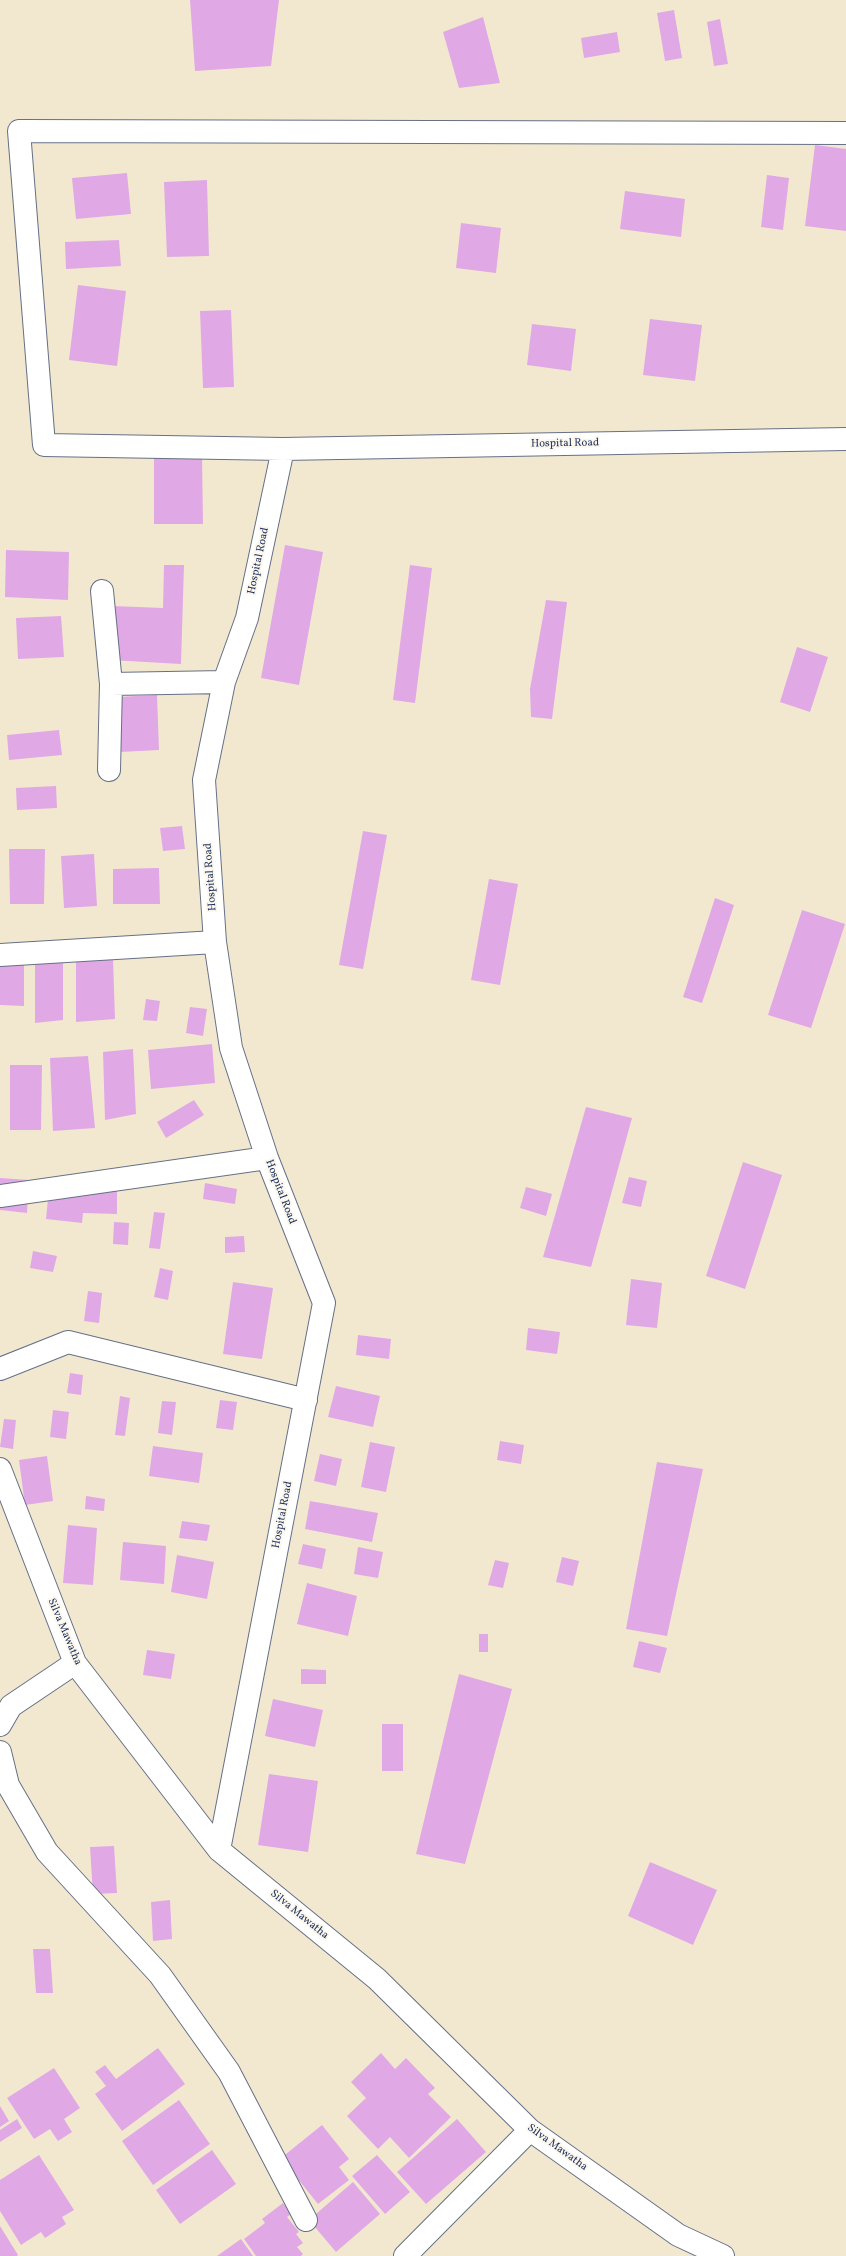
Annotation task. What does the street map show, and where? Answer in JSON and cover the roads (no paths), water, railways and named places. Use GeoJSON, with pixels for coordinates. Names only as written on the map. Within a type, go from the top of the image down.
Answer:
{"type":"FeatureCollection","features":[{"type":"Feature","properties":{"kind":"street"},"geometry":{"type":"LineString","coordinates":[[283,449],[44,445],[19,131],[846,133]]}},
{"type":"Feature","properties":{"kind":"street","name":"Hospital Road"},"geometry":{"type":"LineString","coordinates":[[219,1850],[324,1303],[267,1158],[231,1048],[215,942],[204,780],[224,682],[247,618],[283,449],[846,439]]}},
{"type":"Feature","properties":{"kind":"street"},"geometry":{"type":"LineString","coordinates":[[102,591],[111,684],[109,770]]}},
{"type":"Feature","properties":{"kind":"street"},"geometry":{"type":"LineString","coordinates":[[111,684],[224,682]]}},
{"type":"Feature","properties":{"kind":"street"},"geometry":{"type":"LineString","coordinates":[[0,955],[215,942]]}},
{"type":"Feature","properties":{"kind":"street"},"geometry":{"type":"LineString","coordinates":[[0,1196],[267,1158]]}},
{"type":"Feature","properties":{"kind":"street"},"geometry":{"type":"LineString","coordinates":[[0,1369],[68,1342],[306,1400]]}},
{"type":"Feature","properties":{"kind":"street","name":"Silva Mawatha"},"geometry":{"type":"LineString","coordinates":[[0,1469],[75,1664],[219,1850],[377,1979],[530,2130],[678,2235],[723,2256]]}},
{"type":"Feature","properties":{"kind":"street"},"geometry":{"type":"LineString","coordinates":[[0,1725],[11,1706],[75,1664]]}},
{"type":"Feature","properties":{"kind":"street"},"geometry":{"type":"LineString","coordinates":[[0,1752],[8,1785],[47,1852],[160,1975],[228,2072],[306,2220]]}},
{"type":"Feature","properties":{"kind":"street"},"geometry":{"type":"LineString","coordinates":[[405,2256],[530,2130]]}},
{"type":"Feature","properties":{"kind":"street"},"geometry":{"type":"LineString","coordinates":[[678,2235],[684,2256]]}}]}
